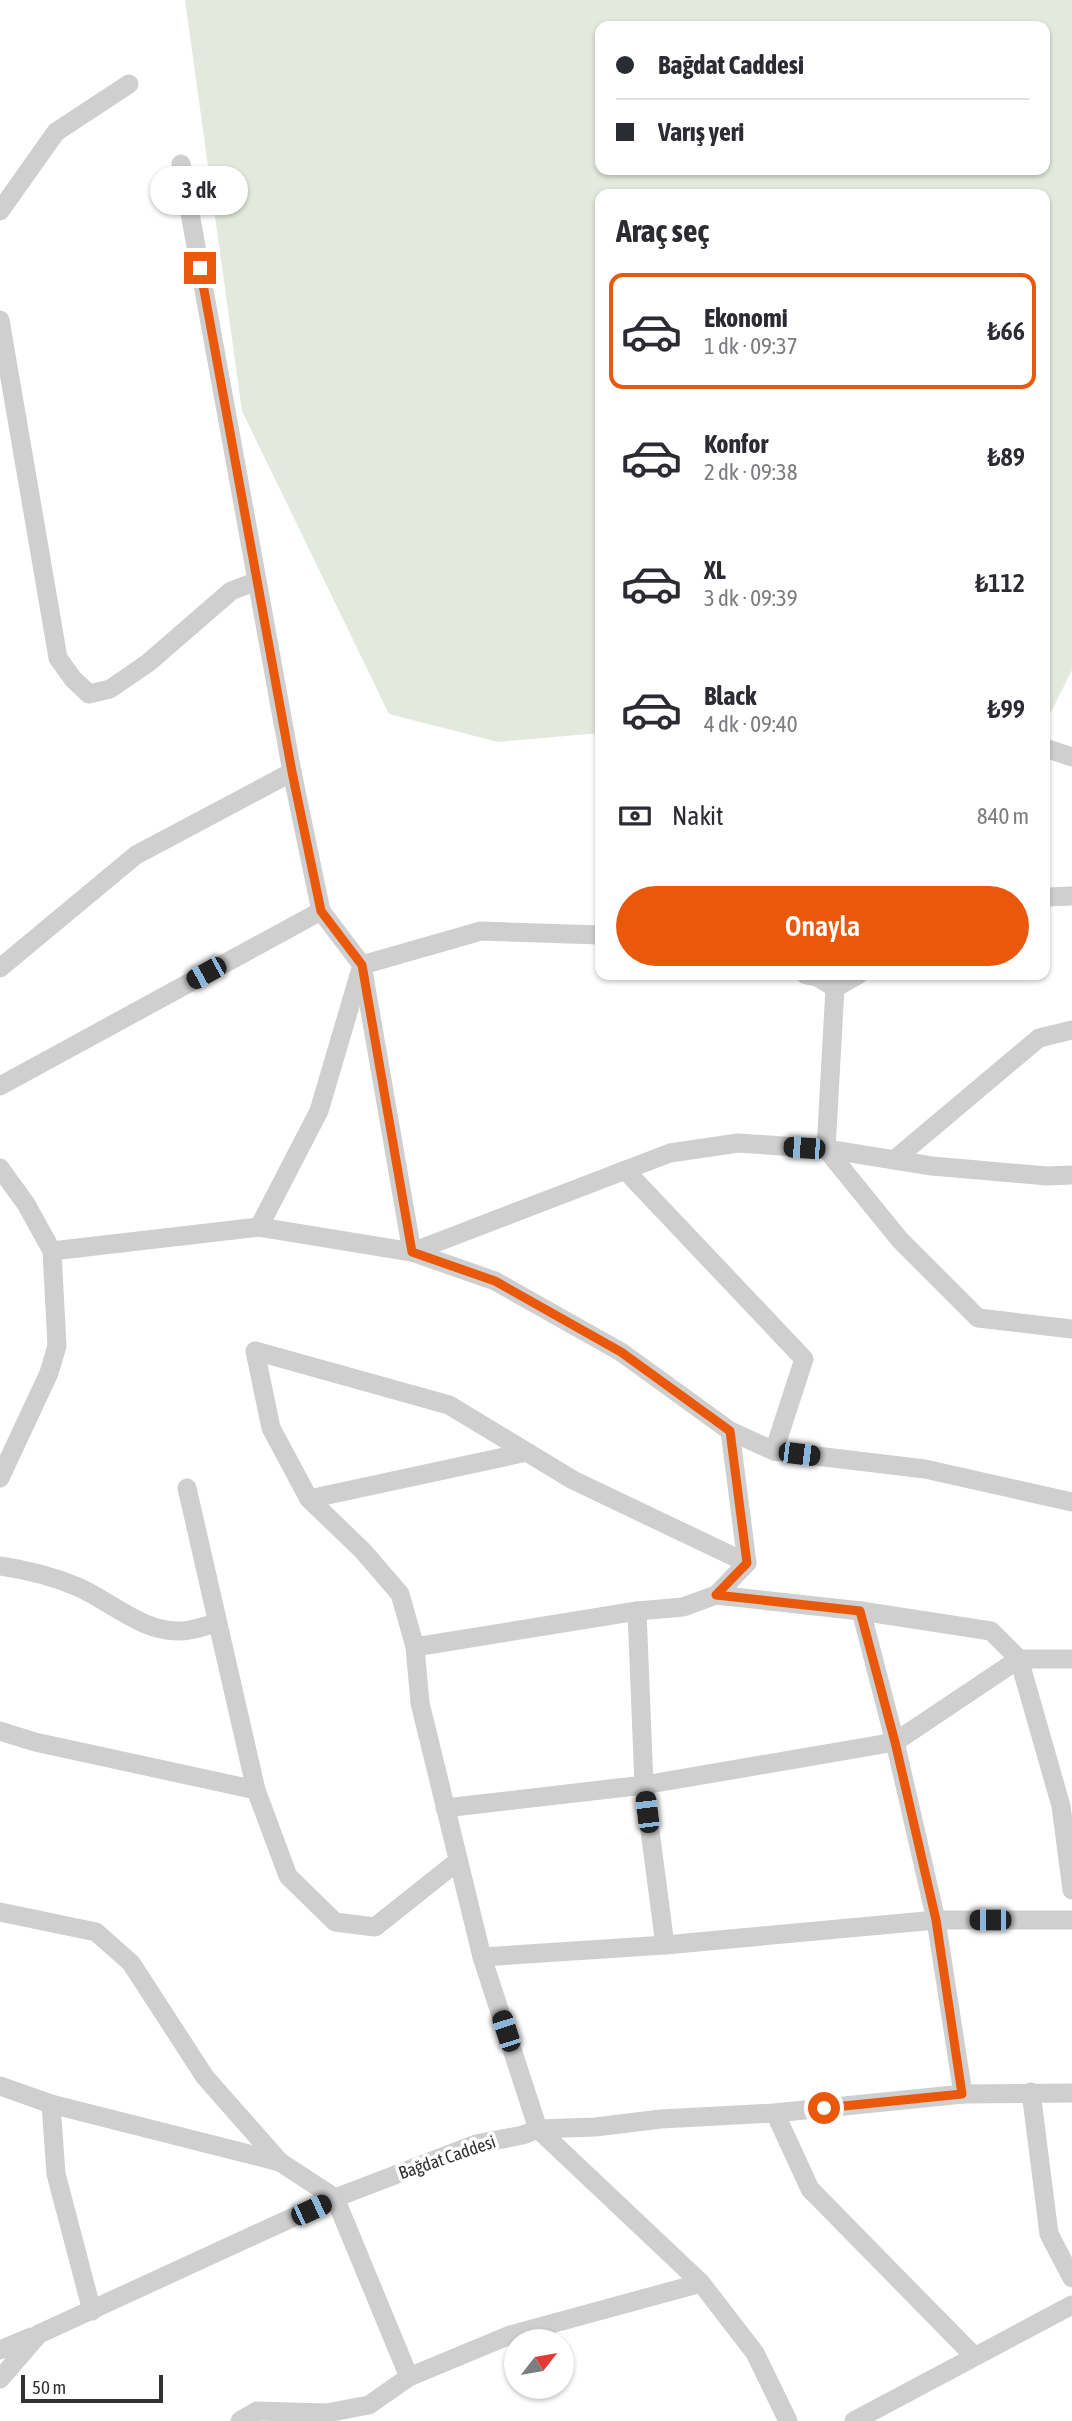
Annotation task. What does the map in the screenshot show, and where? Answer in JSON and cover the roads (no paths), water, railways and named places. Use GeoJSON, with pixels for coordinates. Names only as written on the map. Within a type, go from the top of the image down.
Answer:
{"type":"FeatureCollection","features":[{"type":"Feature","properties":{"kind":"street"},"geometry":{"type":"LineString","coordinates":[[0,211],[56,132],[129,83]]}},
{"type":"Feature","properties":{"kind":"street"},"geometry":{"type":"LineString","coordinates":[[181,164],[292,772],[321,911],[362,965],[412,1252]]}},
{"type":"Feature","properties":{"kind":"street"},"geometry":{"type":"LineString","coordinates":[[0,320],[58,658],[73,680],[89,694],[110,689],[148,663],[231,592],[257,581]]}},
{"type":"Feature","properties":{"kind":"street"},"geometry":{"type":"LineString","coordinates":[[1050,747],[1072,745]]}},
{"type":"Feature","properties":{"kind":"street"},"geometry":{"type":"LineString","coordinates":[[1050,750],[1072,757]]}},
{"type":"Feature","properties":{"kind":"street"},"geometry":{"type":"LineString","coordinates":[[0,968],[136,855],[292,772]]}},
{"type":"Feature","properties":{"kind":"street"},"geometry":{"type":"LineString","coordinates":[[1050,897],[1072,896]]}},
{"type":"Feature","properties":{"kind":"street"},"geometry":{"type":"LineString","coordinates":[[0,1086],[321,911]]}},
{"type":"Feature","properties":{"kind":"street"},"geometry":{"type":"LineString","coordinates":[[362,965],[481,931],[595,935]]}},
{"type":"Feature","properties":{"kind":"street"},"geometry":{"type":"LineString","coordinates":[[259,1227],[319,1111],[362,965]]}},
{"type":"Feature","properties":{"kind":"street"},"geometry":{"type":"LineString","coordinates":[[821,980],[835,988]]}},
{"type":"Feature","properties":{"kind":"street"},"geometry":{"type":"LineString","coordinates":[[835,988],[849,980]]}},
{"type":"Feature","properties":{"kind":"street"},"geometry":{"type":"LineString","coordinates":[[835,988],[827,1149],[900,1240],[978,1318],[1072,1329]]}},
{"type":"Feature","properties":{"kind":"street"},"geometry":{"type":"LineString","coordinates":[[894,1160],[1039,1038],[1072,1030]]}},
{"type":"Feature","properties":{"kind":"street"},"geometry":{"type":"LineString","coordinates":[[412,1252],[670,1153],[738,1143],[827,1149],[958,1168],[1072,1175]]}},
{"type":"Feature","properties":{"kind":"street"},"geometry":{"type":"LineString","coordinates":[[0,1168],[26,1204],[52,1251],[57,1346],[49,1373],[0,1479]]}},
{"type":"Feature","properties":{"kind":"street"},"geometry":{"type":"LineString","coordinates":[[625,1170],[804,1359],[774,1451]]}},
{"type":"Feature","properties":{"kind":"street"},"geometry":{"type":"LineString","coordinates":[[52,1251],[259,1227],[412,1252],[495,1281],[621,1352],[730,1431],[774,1451],[925,1469],[1072,1502]]}},
{"type":"Feature","properties":{"kind":"street"},"geometry":{"type":"LineString","coordinates":[[747,1563],[573,1480],[449,1405],[255,1351],[271,1428],[309,1499],[363,1551],[400,1594],[415,1647],[420,1703],[482,1957],[538,2129],[701,2283],[755,2353],[788,2421]]}},
{"type":"Feature","properties":{"kind":"street"},"geometry":{"type":"LineString","coordinates":[[730,1431],[747,1563]]}},
{"type":"Feature","properties":{"kind":"street"},"geometry":{"type":"LineString","coordinates":[[309,1499],[527,1452]]}},
{"type":"Feature","properties":{"kind":"street"},"geometry":{"type":"LineString","coordinates":[[187,1488],[256,1790],[288,1876],[335,1922],[375,1927],[458,1861]]}},
{"type":"Feature","properties":{"kind":"street"},"geometry":{"type":"LineString","coordinates":[[415,1647],[637,1611],[683,1607],[716,1595],[747,1563]]}},
{"type":"Feature","properties":{"kind":"street"},"geometry":{"type":"LineString","coordinates":[[0,1566],[32,1570],[79,1587],[135,1619],[161,1628],[181,1631],[218,1623]]}},
{"type":"Feature","properties":{"kind":"street"},"geometry":{"type":"LineString","coordinates":[[716,1595],[860,1611],[991,1631],[1019,1659],[1067,1805],[1072,1890]]}},
{"type":"Feature","properties":{"kind":"street"},"geometry":{"type":"LineString","coordinates":[[637,1611],[644,1785],[665,1945]]}},
{"type":"Feature","properties":{"kind":"street"},"geometry":{"type":"LineString","coordinates":[[860,1611],[895,1742],[936,1920],[962,2094]]}},
{"type":"Feature","properties":{"kind":"street"},"geometry":{"type":"LineString","coordinates":[[445,1808],[644,1785],[895,1742],[1019,1659],[1072,1659]]}},
{"type":"Feature","properties":{"kind":"street"},"geometry":{"type":"LineString","coordinates":[[0,1731],[36,1742],[256,1790]]}},
{"type":"Feature","properties":{"kind":"street"},"geometry":{"type":"LineString","coordinates":[[0,1912],[96,1932],[131,1963],[205,2077],[280,2162],[335,2198],[408,2377]]}},
{"type":"Feature","properties":{"kind":"street"},"geometry":{"type":"LineString","coordinates":[[482,1957],[665,1945],[936,1920],[1072,1920]]}},
{"type":"Feature","properties":{"kind":"street"},"geometry":{"type":"LineString","coordinates":[[0,2086],[51,2104],[280,2162]]}},
{"type":"Feature","properties":{"kind":"street"},"geometry":{"type":"LineString","coordinates":[[1031,2092],[1049,2234],[1072,2278]]}},
{"type":"Feature","properties":{"kind":"street","name":"Bağdat Caddesi"},"geometry":{"type":"LineString","coordinates":[[0,2379],[39,2334],[335,2198],[476,2144],[523,2135],[538,2129],[775,2113],[962,2094],[1072,2093]]}},
{"type":"Feature","properties":{"kind":"street"},"geometry":{"type":"LineString","coordinates":[[51,2104],[56,2174],[92,2311]]}},
{"type":"Feature","properties":{"kind":"street"},"geometry":{"type":"LineString","coordinates":[[775,2113],[810,2189],[974,2356]]}},
{"type":"Feature","properties":{"kind":"street"},"geometry":{"type":"LineString","coordinates":[[240,2421],[257,2410],[326,2413],[369,2405],[408,2377],[510,2335],[701,2283]]}},
{"type":"Feature","properties":{"kind":"street"},"geometry":{"type":"LineString","coordinates":[[853,2421],[1072,2305]]}},
{"type":"Feature","properties":{"kind":"street"},"geometry":{"type":"LineString","coordinates":[[0,2350],[39,2334]]}}]}
